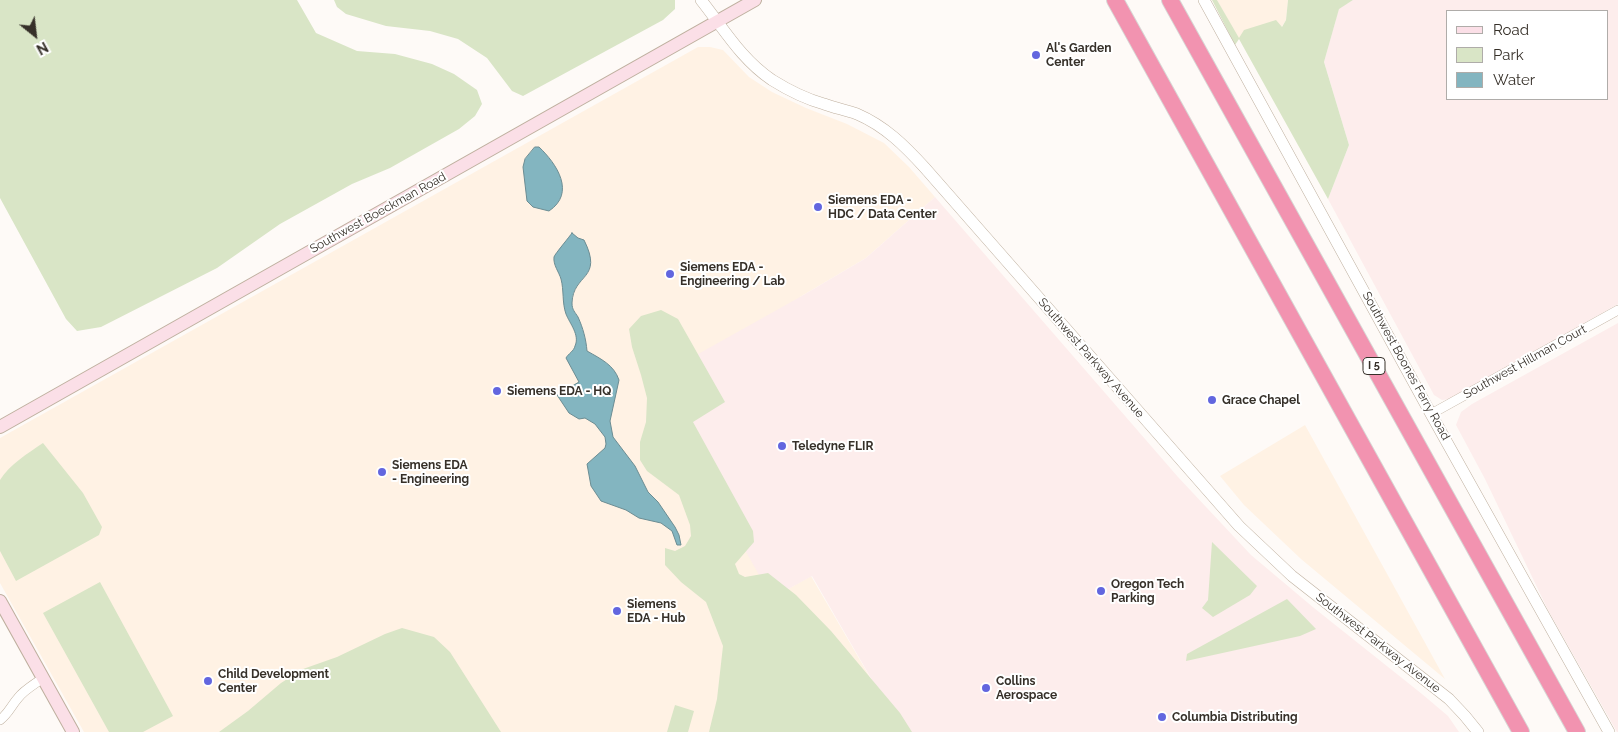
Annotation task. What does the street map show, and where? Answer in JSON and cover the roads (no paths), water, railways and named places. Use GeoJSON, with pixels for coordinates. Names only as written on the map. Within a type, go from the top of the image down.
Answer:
{"type":"FeatureCollection","features":[{"type":"Feature","properties":{"kind":"highway"},"geometry":{"type":"LineString","coordinates":[[1115,0],[1521,732]]}},
{"type":"Feature","properties":{"kind":"highway","name":"I 5"},"geometry":{"type":"LineString","coordinates":[[1170,0],[1577,732]]}},
{"type":"Feature","properties":{"kind":"main road","name":"Southwest Boeckman Road"},"geometry":{"type":"LineString","coordinates":[[0,427],[755,0]]}},
{"type":"Feature","properties":{"kind":"main road"},"geometry":{"type":"LineString","coordinates":[[0,601],[73,732]]}},
{"type":"Feature","properties":{"kind":"street","name":"Southwest Parkway Avenue"},"geometry":{"type":"LineString","coordinates":[[702,0],[744,57],[770,78],[816,102],[865,118],[896,138],[929,172],[1239,526],[1292,576],[1444,695],[1478,732]]}},
{"type":"Feature","properties":{"kind":"street","name":"Southwest Boones Ferry Road"},"geometry":{"type":"LineString","coordinates":[[1204,0],[1431,414],[1609,732]]}},
{"type":"Feature","properties":{"kind":"street","name":"Southwest Hillman Court"},"geometry":{"type":"LineString","coordinates":[[1431,414],[1618,310]]}},
{"type":"Feature","properties":{"kind":"street"},"geometry":{"type":"LineString","coordinates":[[0,720],[8,714],[17,698],[43,678]]}},
{"type":"Feature","properties":{"kind":"water"},"geometry":{"type":"Polygon","coordinates":[[[535,147],[539,147],[546,154],[561,179],[561,196],[557,204],[549,211],[533,207],[527,201],[523,167],[525,159],[535,147]]]}},
{"type":"Feature","properties":{"kind":"water"},"geometry":{"type":"Polygon","coordinates":[[[572,233],[584,240],[591,262],[589,270],[574,293],[572,303],[574,311],[583,329],[587,351],[610,366],[619,380],[610,421],[613,437],[635,466],[648,492],[658,502],[675,527],[681,545],[677,545],[672,531],[661,523],[639,518],[626,510],[601,501],[591,486],[587,464],[605,448],[605,437],[595,424],[585,418],[579,419],[569,413],[557,395],[579,382],[566,358],[574,348],[576,338],[565,310],[561,279],[554,260],[555,255],[572,233]]]}},
{"type":"Feature","properties":{"kind":"place","name":"Al's Garden Center"},"geometry":{"type":"Point","coordinates":[1036,55]}},
{"type":"Feature","properties":{"kind":"place","name":"Siemens EDA - HDC / Data Center"},"geometry":{"type":"Point","coordinates":[818,207]}},
{"type":"Feature","properties":{"kind":"place","name":"Siemens EDA - Engineering / Lab"},"geometry":{"type":"Point","coordinates":[670,274]}},
{"type":"Feature","properties":{"kind":"place","name":"Siemens EDA - HQ"},"geometry":{"type":"Point","coordinates":[497,391]}},
{"type":"Feature","properties":{"kind":"place","name":"Grace Chapel"},"geometry":{"type":"Point","coordinates":[1212,400]}},
{"type":"Feature","properties":{"kind":"place","name":"Teledyne FLIR"},"geometry":{"type":"Point","coordinates":[782,446]}},
{"type":"Feature","properties":{"kind":"place","name":"Siemens EDA - Engineering"},"geometry":{"type":"Point","coordinates":[382,472]}},
{"type":"Feature","properties":{"kind":"place","name":"Oregon Tech Parking"},"geometry":{"type":"Point","coordinates":[1101,591]}},
{"type":"Feature","properties":{"kind":"place","name":"Siemens EDA - Hub"},"geometry":{"type":"Point","coordinates":[617,611]}},
{"type":"Feature","properties":{"kind":"place","name":"Child Development Center"},"geometry":{"type":"Point","coordinates":[208,681]}},
{"type":"Feature","properties":{"kind":"place","name":"Collins Aerospace"},"geometry":{"type":"Point","coordinates":[986,688]}},
{"type":"Feature","properties":{"kind":"place","name":"Columbia Distributing"},"geometry":{"type":"Point","coordinates":[1162,717]}}]}
